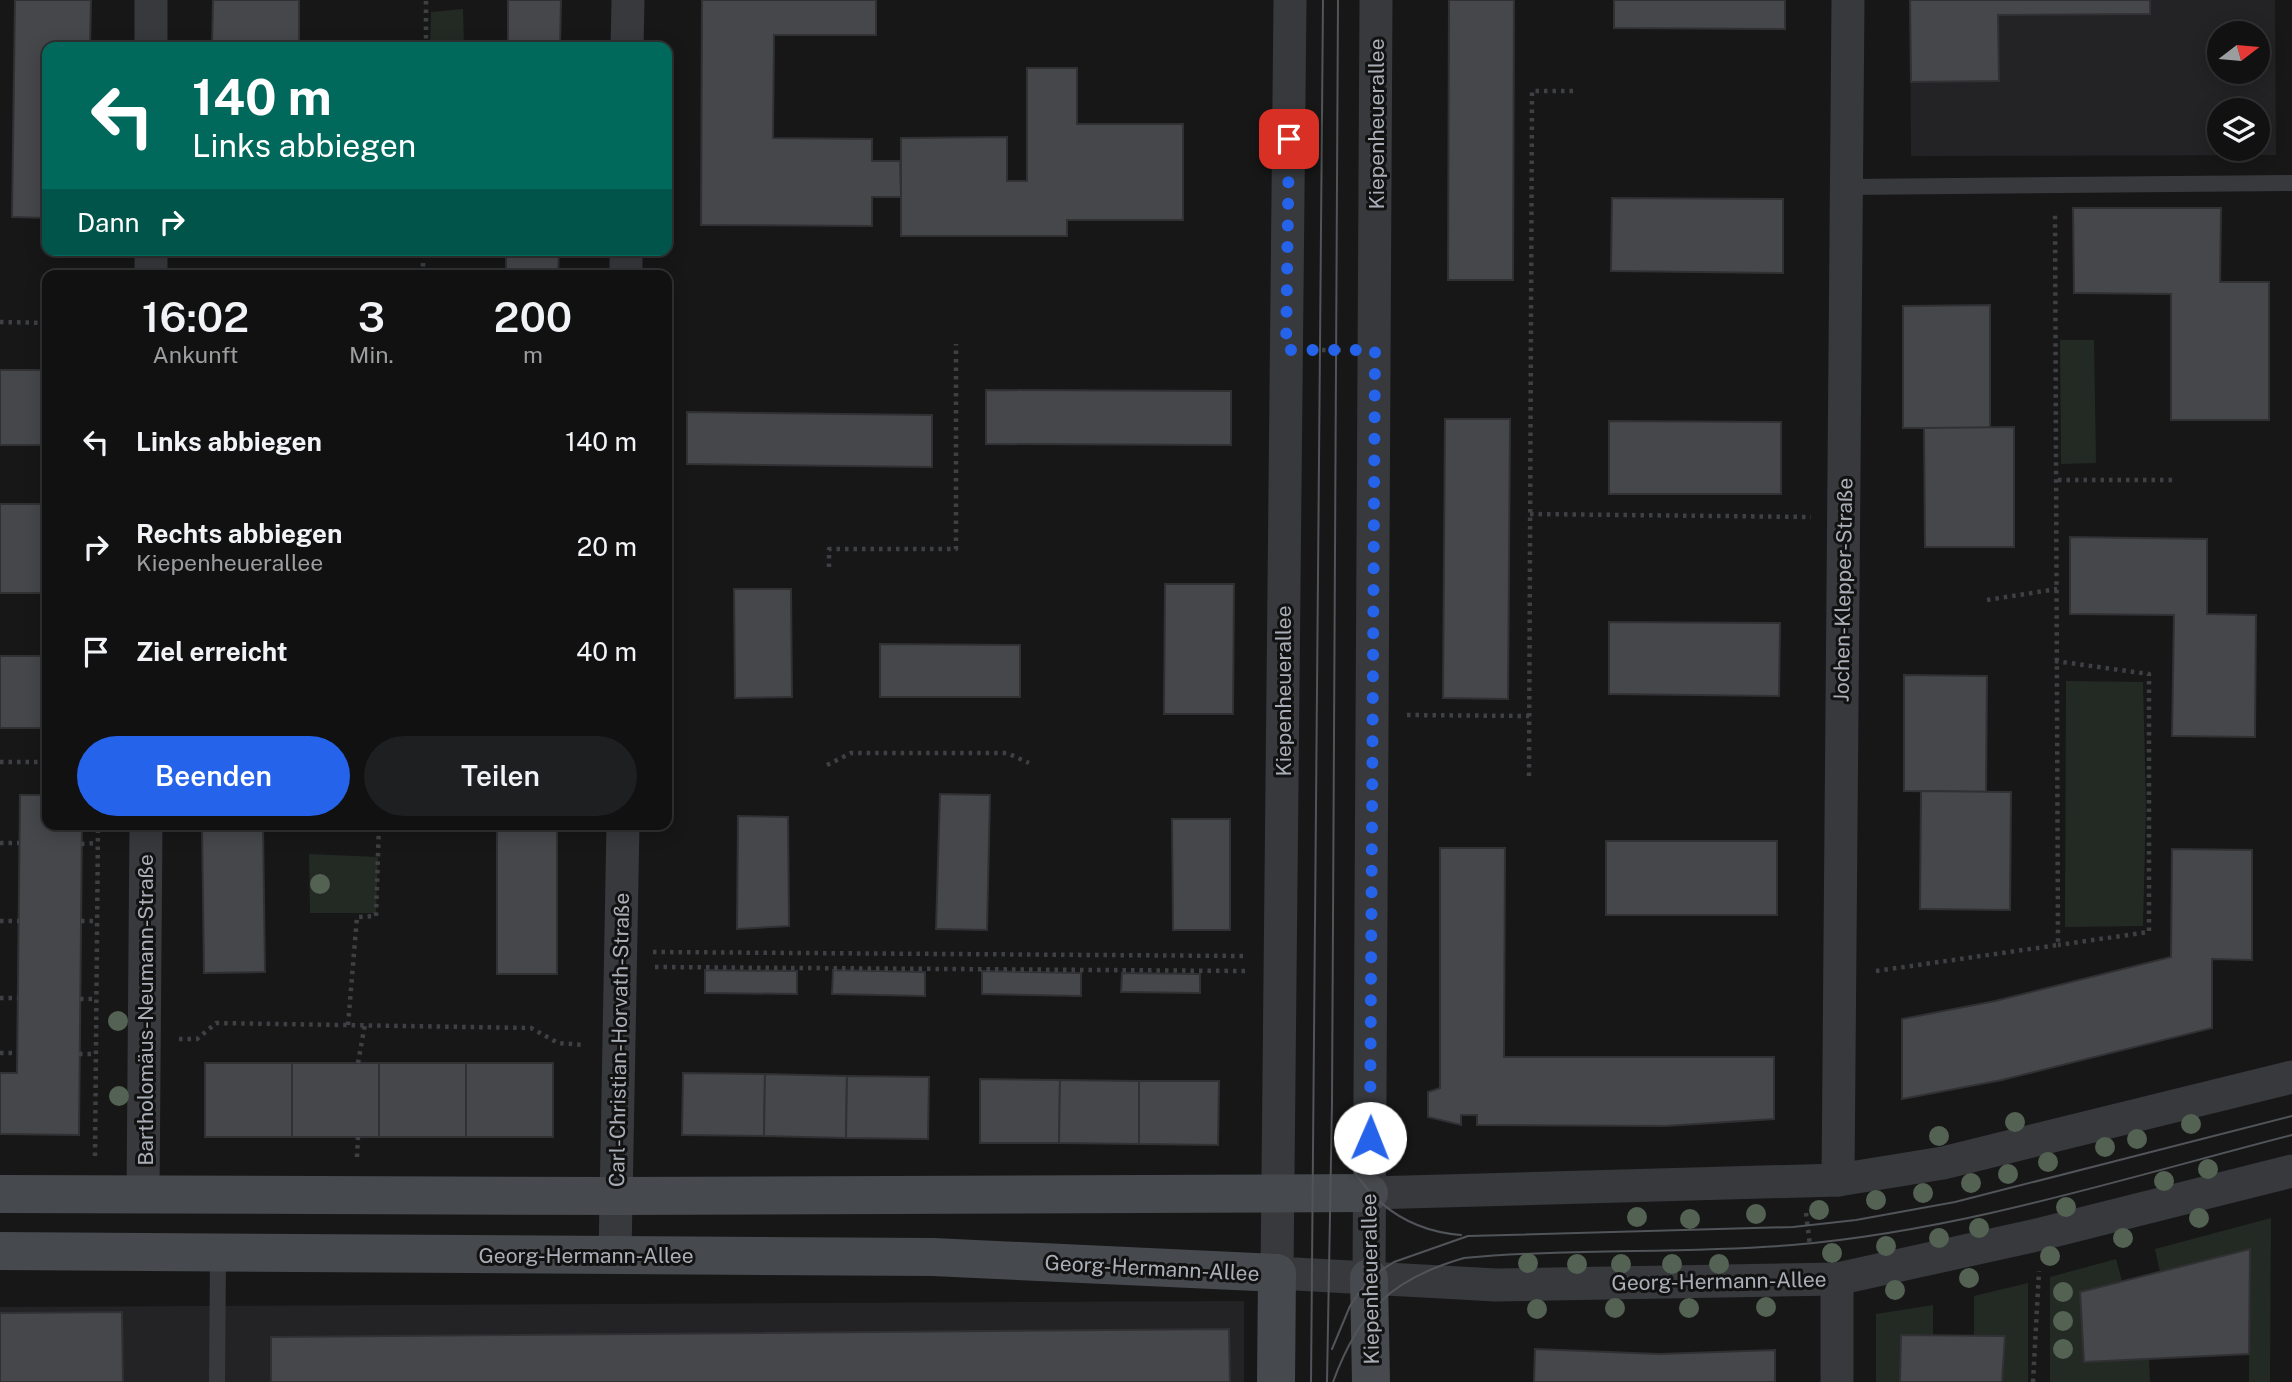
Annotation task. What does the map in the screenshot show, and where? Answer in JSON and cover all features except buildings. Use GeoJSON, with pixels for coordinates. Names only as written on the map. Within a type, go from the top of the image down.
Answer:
{"type":"FeatureCollection","features":[{"type":"Feature","properties":{"kind":"street"},"geometry":{"type":"LineString","coordinates":[[151,0],[151,42]]}},
{"type":"Feature","properties":{"kind":"street"},"geometry":{"type":"LineString","coordinates":[[628,0],[628,42]]}},
{"type":"Feature","properties":{"kind":"street","name":"Kiepenheuerallee"},"geometry":{"type":"LineString","coordinates":[[1276,1382],[1290,0]]}},
{"type":"Feature","properties":{"kind":"street","name":"Kiepenheuerallee"},"geometry":{"type":"LineString","coordinates":[[1371,1382],[1368,1278],[1374,715],[1376,0]]}},
{"type":"Feature","properties":{"kind":"street","name":"Jochen-Klepper-Straße"},"geometry":{"type":"LineString","coordinates":[[1838,1180],[1848,0]]}},
{"type":"Feature","properties":{"kind":"street","name":"Bartholomäus-Neumann-Straße"},"geometry":{"type":"LineString","coordinates":[[143,1195],[146,830]]}},
{"type":"Feature","properties":{"kind":"street","name":"Carl-Christian-Horvath-Straße"},"geometry":{"type":"LineString","coordinates":[[615,1255],[623,830]]}},
{"type":"Feature","properties":{"kind":"street"},"geometry":{"type":"LineString","coordinates":[[0,1194],[617,1196],[1369,1193],[1838,1180],[1942,1163],[2292,1077]]}},
{"type":"Feature","properties":{"kind":"street","name":"Georg-Hermann-Allee"},"geometry":{"type":"LineString","coordinates":[[0,1251],[933,1257],[1496,1285],[1825,1279],[2041,1234],[2292,1171]]}},
{"type":"Feature","properties":{"kind":"street"},"geometry":{"type":"LineString","coordinates":[[1825,1279],[1837,1382]]}},
{"type":"Feature","properties":{"kind":"lane"},"geometry":{"type":"LineString","coordinates":[[1847,187],[2292,183]]}},
{"type":"Feature","properties":{"kind":"lane"},"geometry":{"type":"LineString","coordinates":[[216,1382],[218,1254]]}},
{"type":"Feature","properties":{"kind":"path"},"geometry":{"type":"LineString","coordinates":[[426,0],[426,42]]}},
{"type":"Feature","properties":{"kind":"path"},"geometry":{"type":"LineString","coordinates":[[1529,776],[1532,91],[1577,91]]}},
{"type":"Feature","properties":{"kind":"path"},"geometry":{"type":"LineString","coordinates":[[2055,185],[2058,945]]}},
{"type":"Feature","properties":{"kind":"path"},"geometry":{"type":"LineString","coordinates":[[0,322],[42,323]]}},
{"type":"Feature","properties":{"kind":"path"},"geometry":{"type":"LineString","coordinates":[[829,567],[829,549],[956,548],[956,344]]}},
{"type":"Feature","properties":{"kind":"path"},"geometry":{"type":"LineString","coordinates":[[1286,350],[1375,350]]}},
{"type":"Feature","properties":{"kind":"path"},"geometry":{"type":"LineString","coordinates":[[2058,481],[2175,480]]}},
{"type":"Feature","properties":{"kind":"path"},"geometry":{"type":"LineString","coordinates":[[1530,514],[1843,518]]}},
{"type":"Feature","properties":{"kind":"path"},"geometry":{"type":"LineString","coordinates":[[1987,600],[2057,589]]}},
{"type":"Feature","properties":{"kind":"path"},"geometry":{"type":"LineString","coordinates":[[1840,976],[2149,932],[2152,792],[2149,674],[2055,661]]}},
{"type":"Feature","properties":{"kind":"path"},"geometry":{"type":"LineString","coordinates":[[1374,715],[1529,716]]}},
{"type":"Feature","properties":{"kind":"path"},"geometry":{"type":"LineString","coordinates":[[827,765],[850,753],[1007,753],[1029,763]]}},
{"type":"Feature","properties":{"kind":"path"},"geometry":{"type":"LineString","coordinates":[[0,762],[42,762]]}},
{"type":"Feature","properties":{"kind":"path"},"geometry":{"type":"LineString","coordinates":[[94,1195],[98,830]]}},
{"type":"Feature","properties":{"kind":"path"},"geometry":{"type":"LineString","coordinates":[[348,1026],[357,917],[376,916],[379,830]]}},
{"type":"Feature","properties":{"kind":"path"},"geometry":{"type":"LineString","coordinates":[[0,843],[19,843]]}},
{"type":"Feature","properties":{"kind":"path"},"geometry":{"type":"LineString","coordinates":[[81,844],[98,844]]}},
{"type":"Feature","properties":{"kind":"path"},"geometry":{"type":"LineString","coordinates":[[0,921],[19,921]]}},
{"type":"Feature","properties":{"kind":"path"},"geometry":{"type":"LineString","coordinates":[[81,921],[97,922]]}},
{"type":"Feature","properties":{"kind":"path"},"geometry":{"type":"LineString","coordinates":[[621,959],[1281,964]]}},
{"type":"Feature","properties":{"kind":"path"},"geometry":{"type":"LineString","coordinates":[[621,959],[1281,964]]}},
{"type":"Feature","properties":{"kind":"path"},"geometry":{"type":"LineString","coordinates":[[0,998],[18,999]]}},
{"type":"Feature","properties":{"kind":"path"},"geometry":{"type":"LineString","coordinates":[[80,999],[96,999]]}},
{"type":"Feature","properties":{"kind":"path"},"geometry":{"type":"LineString","coordinates":[[145,1039],[197,1039],[216,1023],[348,1026],[365,1024],[531,1028],[558,1044],[620,1046]]}},
{"type":"Feature","properties":{"kind":"path"},"geometry":{"type":"LineString","coordinates":[[358,1063],[365,1024]]}},
{"type":"Feature","properties":{"kind":"path"},"geometry":{"type":"LineString","coordinates":[[0,1053],[17,1053]]}},
{"type":"Feature","properties":{"kind":"path"},"geometry":{"type":"LineString","coordinates":[[79,1054],[96,1054]]}},
{"type":"Feature","properties":{"kind":"path"},"geometry":{"type":"LineString","coordinates":[[1802,1181],[1825,1279]]}},
{"type":"Feature","properties":{"kind":"path"},"geometry":{"type":"LineString","coordinates":[[2033,1382],[2041,1234]]}},
{"type":"Feature","properties":{"kind":"shaded area"},"geometry":{"type":"Polygon","coordinates":[[[1910,0],[2275,0],[2276,155],[2270,155],[2270,98],[2207,98],[2207,155],[1911,156],[1910,0]]]}},
{"type":"Feature","properties":{"kind":"shaded area"},"geometry":{"type":"Polygon","coordinates":[[[463,9],[464,42],[430,42],[431,12],[463,9]]]}},
{"type":"Feature","properties":{"kind":"shaded area"},"geometry":{"type":"Polygon","coordinates":[[[2060,340],[2094,340],[2096,463],[2061,464],[2060,340]]]}},
{"type":"Feature","properties":{"kind":"shaded area"},"geometry":{"type":"Polygon","coordinates":[[[2066,681],[2143,682],[2146,805],[2143,926],[2065,927],[2066,681]]]}},
{"type":"Feature","properties":{"kind":"shaded area"},"geometry":{"type":"Polygon","coordinates":[[[309,854],[378,857],[376,913],[310,913],[309,854]]]}},
{"type":"Feature","properties":{"kind":"shaded area"},"geometry":{"type":"Polygon","coordinates":[[[2271,1218],[2270,1382],[2249,1382],[2250,1249],[2160,1272],[2155,1249],[2271,1218]]]}},
{"type":"Feature","properties":{"kind":"shaded area"},"geometry":{"type":"Polygon","coordinates":[[[2116,1259],[2122,1281],[2080,1292],[2084,1362],[2149,1359],[2150,1382],[2050,1382],[2050,1277],[2116,1259]]]}},
{"type":"Feature","properties":{"kind":"shaded area"},"geometry":{"type":"Polygon","coordinates":[[[2028,1283],[2028,1382],[2002,1382],[2005,1336],[1974,1336],[1974,1296],[2028,1283]]]}},
{"type":"Feature","properties":{"kind":"shaded area"},"geometry":{"type":"Polygon","coordinates":[[[1244,1301],[1244,1382],[0,1382],[0,1307],[1244,1301]]]}},
{"type":"Feature","properties":{"kind":"shaded area"},"geometry":{"type":"Polygon","coordinates":[[[1933,1305],[1933,1336],[1901,1335],[1900,1382],[1876,1382],[1876,1314],[1933,1305]]]}},
{"type":"Feature","properties":{"kind":"tram line"},"geometry":{"type":"LineString","coordinates":[[1311,1382],[1323,0]]}},
{"type":"Feature","properties":{"kind":"tram line"},"geometry":{"type":"LineString","coordinates":[[1327,1382],[1332,1103],[1338,0]]}},
{"type":"Feature","properties":{"kind":"tram line"},"geometry":{"type":"LineString","coordinates":[[1332,1349],[1350,1306],[1369,1278],[1394,1262],[1468,1236],[1793,1227],[1856,1220],[1955,1202],[2292,1116]]}},
{"type":"Feature","properties":{"kind":"tram line"},"geometry":{"type":"LineString","coordinates":[[1336,1131],[1355,1172],[1382,1204],[1418,1225],[1438,1232],[1461,1235]]}},
{"type":"Feature","properties":{"kind":"tram line"},"geometry":{"type":"LineString","coordinates":[[1333,1382],[1354,1336],[1381,1301],[1416,1276],[1464,1258],[1546,1253],[1751,1248],[1855,1238],[1981,1215],[2292,1135]]}},
{"type":"Feature","properties":{"kind":"route"},"geometry":{"type":"LineString","coordinates":[[1289,139],[1286,350],[1375,350],[1370,1138]]}}]}
